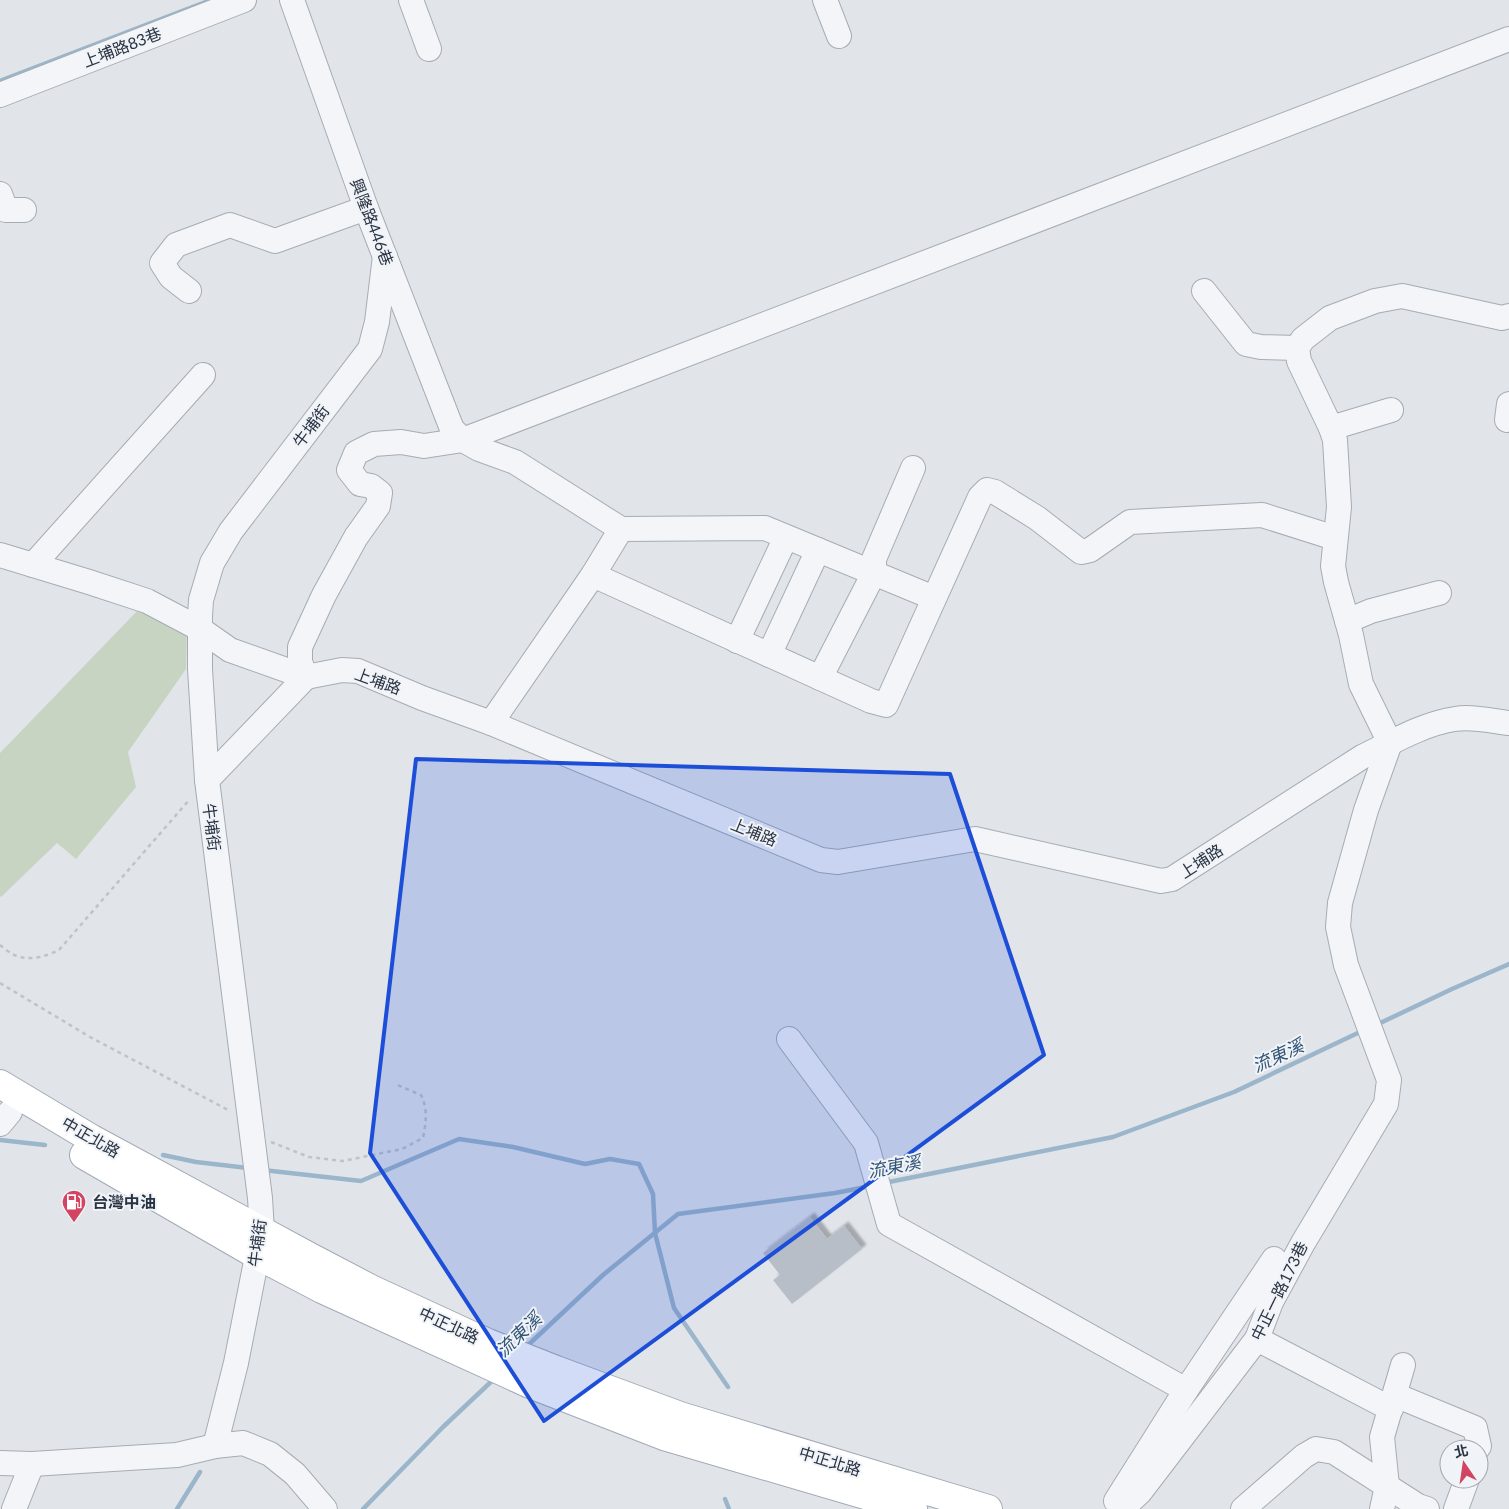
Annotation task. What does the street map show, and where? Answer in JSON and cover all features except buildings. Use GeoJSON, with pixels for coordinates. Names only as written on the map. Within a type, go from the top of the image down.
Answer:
{"type":"FeatureCollection","features":[{"type":"Feature","properties":{"kind":"main road","name":"中正北路"},"geometry":{"type":"LineString","coordinates":[[0,1084],[92,1138],[259,1243],[322,1289],[479,1350],[556,1370],[680,1416],[988,1509]]}},
{"type":"Feature","properties":{"kind":"main road","name":"中正北路"},"geometry":{"type":"LineString","coordinates":[[3,1114],[259,1243]]}},
{"type":"Feature","properties":{"kind":"main road","name":"中正北路"},"geometry":{"type":"LineString","coordinates":[[479,1350],[530,1384],[577,1404],[664,1436],[913,1509]]}},
{"type":"Feature","properties":{"kind":"street","name":"上埔路83巷"},"geometry":{"type":"LineString","coordinates":[[0,95],[244,0]]}},
{"type":"Feature","properties":{"kind":"street","name":"興隆路446巷"},"geometry":{"type":"LineString","coordinates":[[292,0],[366,208],[452,429],[463,440]]}},
{"type":"Feature","properties":{"kind":"street"},"geometry":{"type":"LineString","coordinates":[[411,0],[429,49]]}},
{"type":"Feature","properties":{"kind":"street"},"geometry":{"type":"LineString","coordinates":[[825,0],[839,36]]}},
{"type":"Feature","properties":{"kind":"street"},"geometry":{"type":"LineString","coordinates":[[306,677],[300,662],[300,647],[324,596],[356,537],[378,506],[380,493],[371,486],[360,484],[349,470],[356,453],[374,444],[401,442],[424,446],[463,440],[1509,39]]}},
{"type":"Feature","properties":{"kind":"street"},"geometry":{"type":"LineString","coordinates":[[0,194],[6,210],[24,210]]}},
{"type":"Feature","properties":{"kind":"street"},"geometry":{"type":"LineString","coordinates":[[189,292],[171,277],[162,263],[176,245],[230,225],[275,242],[366,208]]}},
{"type":"Feature","properties":{"kind":"street","name":"牛埔街"},"geometry":{"type":"LineString","coordinates":[[215,1446],[236,1363],[259,1243],[260,1198],[206,780],[200,629],[201,600],[212,563],[221,546],[370,349],[377,322],[385,256]]}},
{"type":"Feature","properties":{"kind":"street"},"geometry":{"type":"LineString","coordinates":[[1204,291],[1246,344],[1261,347],[1297,348]]}},
{"type":"Feature","properties":{"kind":"street"},"geometry":{"type":"LineString","coordinates":[[1390,743],[1361,684],[1333,566],[1339,508],[1335,440],[1299,360],[1297,348],[1303,339],[1330,318],[1376,301],[1402,296],[1502,318],[1509,316]]}},
{"type":"Feature","properties":{"kind":"street"},"geometry":{"type":"LineString","coordinates":[[33,565],[203,375]]}},
{"type":"Feature","properties":{"kind":"street"},"geometry":{"type":"LineString","coordinates":[[1331,428],[1391,410]]}},
{"type":"Feature","properties":{"kind":"street"},"geometry":{"type":"LineString","coordinates":[[463,440],[479,449],[515,462],[621,530],[765,528],[934,598]]}},
{"type":"Feature","properties":{"kind":"street"},"geometry":{"type":"LineString","coordinates":[[820,678],[874,573],[874,559],[913,468]]}},
{"type":"Feature","properties":{"kind":"street"},"geometry":{"type":"LineString","coordinates":[[593,575],[871,701],[886,705],[980,497],[987,490],[995,492],[1037,518],[1081,552],[1090,550],[1130,522],[1262,515],[1335,538]]}},
{"type":"Feature","properties":{"kind":"street"},"geometry":{"type":"LineString","coordinates":[[491,723],[593,575],[621,530]]}},
{"type":"Feature","properties":{"kind":"street"},"geometry":{"type":"LineString","coordinates":[[737,640],[786,537]]}},
{"type":"Feature","properties":{"kind":"street"},"geometry":{"type":"LineString","coordinates":[[769,655],[818,550]]}},
{"type":"Feature","properties":{"kind":"street"},"geometry":{"type":"LineString","coordinates":[[0,555],[147,601],[200,629],[230,650],[306,677]]}},
{"type":"Feature","properties":{"kind":"street"},"geometry":{"type":"LineString","coordinates":[[1347,621],[1371,611],[1440,593]]}},
{"type":"Feature","properties":{"kind":"street","name":"上埔路"},"geometry":{"type":"LineString","coordinates":[[306,677],[342,670],[358,671],[422,698],[491,723],[821,860],[838,862],[975,839],[1161,881],[1172,879],[1362,757],[1390,743],[1433,724],[1457,718],[1509,723]]}},
{"type":"Feature","properties":{"kind":"street"},"geometry":{"type":"LineString","coordinates":[[206,780],[306,677]]}},
{"type":"Feature","properties":{"kind":"street","name":"中正一路173巷"},"geometry":{"type":"LineString","coordinates":[[1122,1509],[1140,1492],[1257,1339],[1271,1302],[1303,1243],[1386,1104],[1389,1080],[1346,965],[1338,927],[1340,903],[1366,810],[1390,743]]}},
{"type":"Feature","properties":{"kind":"street"},"geometry":{"type":"LineString","coordinates":[[789,1039],[866,1143],[889,1224],[1186,1390]]}},
{"type":"Feature","properties":{"kind":"street"},"geometry":{"type":"LineString","coordinates":[[1111,1509],[1186,1390],[1274,1259]]}},
{"type":"Feature","properties":{"kind":"street"},"geometry":{"type":"LineString","coordinates":[[1257,1339],[1393,1402],[1475,1428],[1477,1439]]}},
{"type":"Feature","properties":{"kind":"street"},"geometry":{"type":"LineString","coordinates":[[1382,1509],[1387,1486],[1382,1437],[1403,1364]]}},
{"type":"Feature","properties":{"kind":"street"},"geometry":{"type":"LineString","coordinates":[[0,1463],[32,1464],[177,1455],[215,1446],[243,1443],[270,1454],[295,1474],[325,1509]]}},
{"type":"Feature","properties":{"kind":"street"},"geometry":{"type":"LineString","coordinates":[[1243,1509],[1304,1456],[1316,1450],[1334,1452],[1418,1506],[1426,1509]]}},
{"type":"Feature","properties":{"kind":"street"},"geometry":{"type":"LineString","coordinates":[[14,1509],[32,1464]]}},
{"type":"Feature","properties":{"kind":"street"},"geometry":{"type":"LineString","coordinates":[[1456,1509],[1463,1489]]}},
{"type":"Feature","properties":{"kind":"path"},"geometry":{"type":"LineString","coordinates":[[0,945],[16,956],[30,958],[46,956],[59,950],[206,780]]}},
{"type":"Feature","properties":{"kind":"path"},"geometry":{"type":"LineString","coordinates":[[0,983],[90,1037],[239,1115],[250,1125],[309,1157],[343,1161],[402,1149],[423,1138],[426,1121],[425,1102],[421,1095],[395,1084]]}},
{"type":"Feature","properties":{"kind":"highlighted area"},"geometry":{"type":"Polygon","coordinates":[[[416,759],[950,774],[1044,1055],[544,1421],[370,1153],[416,759]]]}},
{"type":"Feature","properties":{"kind":"green space"},"geometry":{"type":"Polygon","coordinates":[[[140,608],[187,628],[186,669],[128,752],[136,787],[76,859],[57,843],[1,897],[0,753],[140,608]]]}},
{"type":"Feature","properties":{"kind":"waterway"},"geometry":{"type":"LineString","coordinates":[[0,81],[211,0]]}},
{"type":"Feature","properties":{"kind":"waterway","name":"流東溪"},"geometry":{"type":"LineString","coordinates":[[1376,1025],[1509,964]]}},
{"type":"Feature","properties":{"kind":"waterway","name":"流東溪"},"geometry":{"type":"LineString","coordinates":[[884,1183],[1113,1137],[1234,1092],[1362,1031]]}},
{"type":"Feature","properties":{"kind":"waterway"},"geometry":{"type":"LineString","coordinates":[[263,1170],[361,1181],[459,1139],[513,1147],[585,1164],[610,1159],[639,1164],[653,1194],[655,1233],[674,1308],[728,1387]]}},
{"type":"Feature","properties":{"kind":"waterway"},"geometry":{"type":"LineString","coordinates":[[0,1140],[45,1145]]}},
{"type":"Feature","properties":{"kind":"waterway"},"geometry":{"type":"LineString","coordinates":[[163,1155],[196,1162],[248,1168]]}},
{"type":"Feature","properties":{"kind":"waterway","name":"流東溪"},"geometry":{"type":"LineString","coordinates":[[526,1347],[603,1275],[678,1214],[835,1193],[871,1186]]}},
{"type":"Feature","properties":{"kind":"waterway","name":"流東溪"},"geometry":{"type":"LineString","coordinates":[[363,1509],[443,1427],[494,1379]]}},
{"type":"Feature","properties":{"kind":"waterway"},"geometry":{"type":"LineString","coordinates":[[177,1509],[200,1472]]}},
{"type":"Feature","properties":{"kind":"waterway"},"geometry":{"type":"LineString","coordinates":[[725,1499],[729,1509]]}},
{"type":"Feature","properties":{"kind":"place","name":"台灣中油"},"geometry":{"type":"Point","coordinates":[74,1223]}}]}
